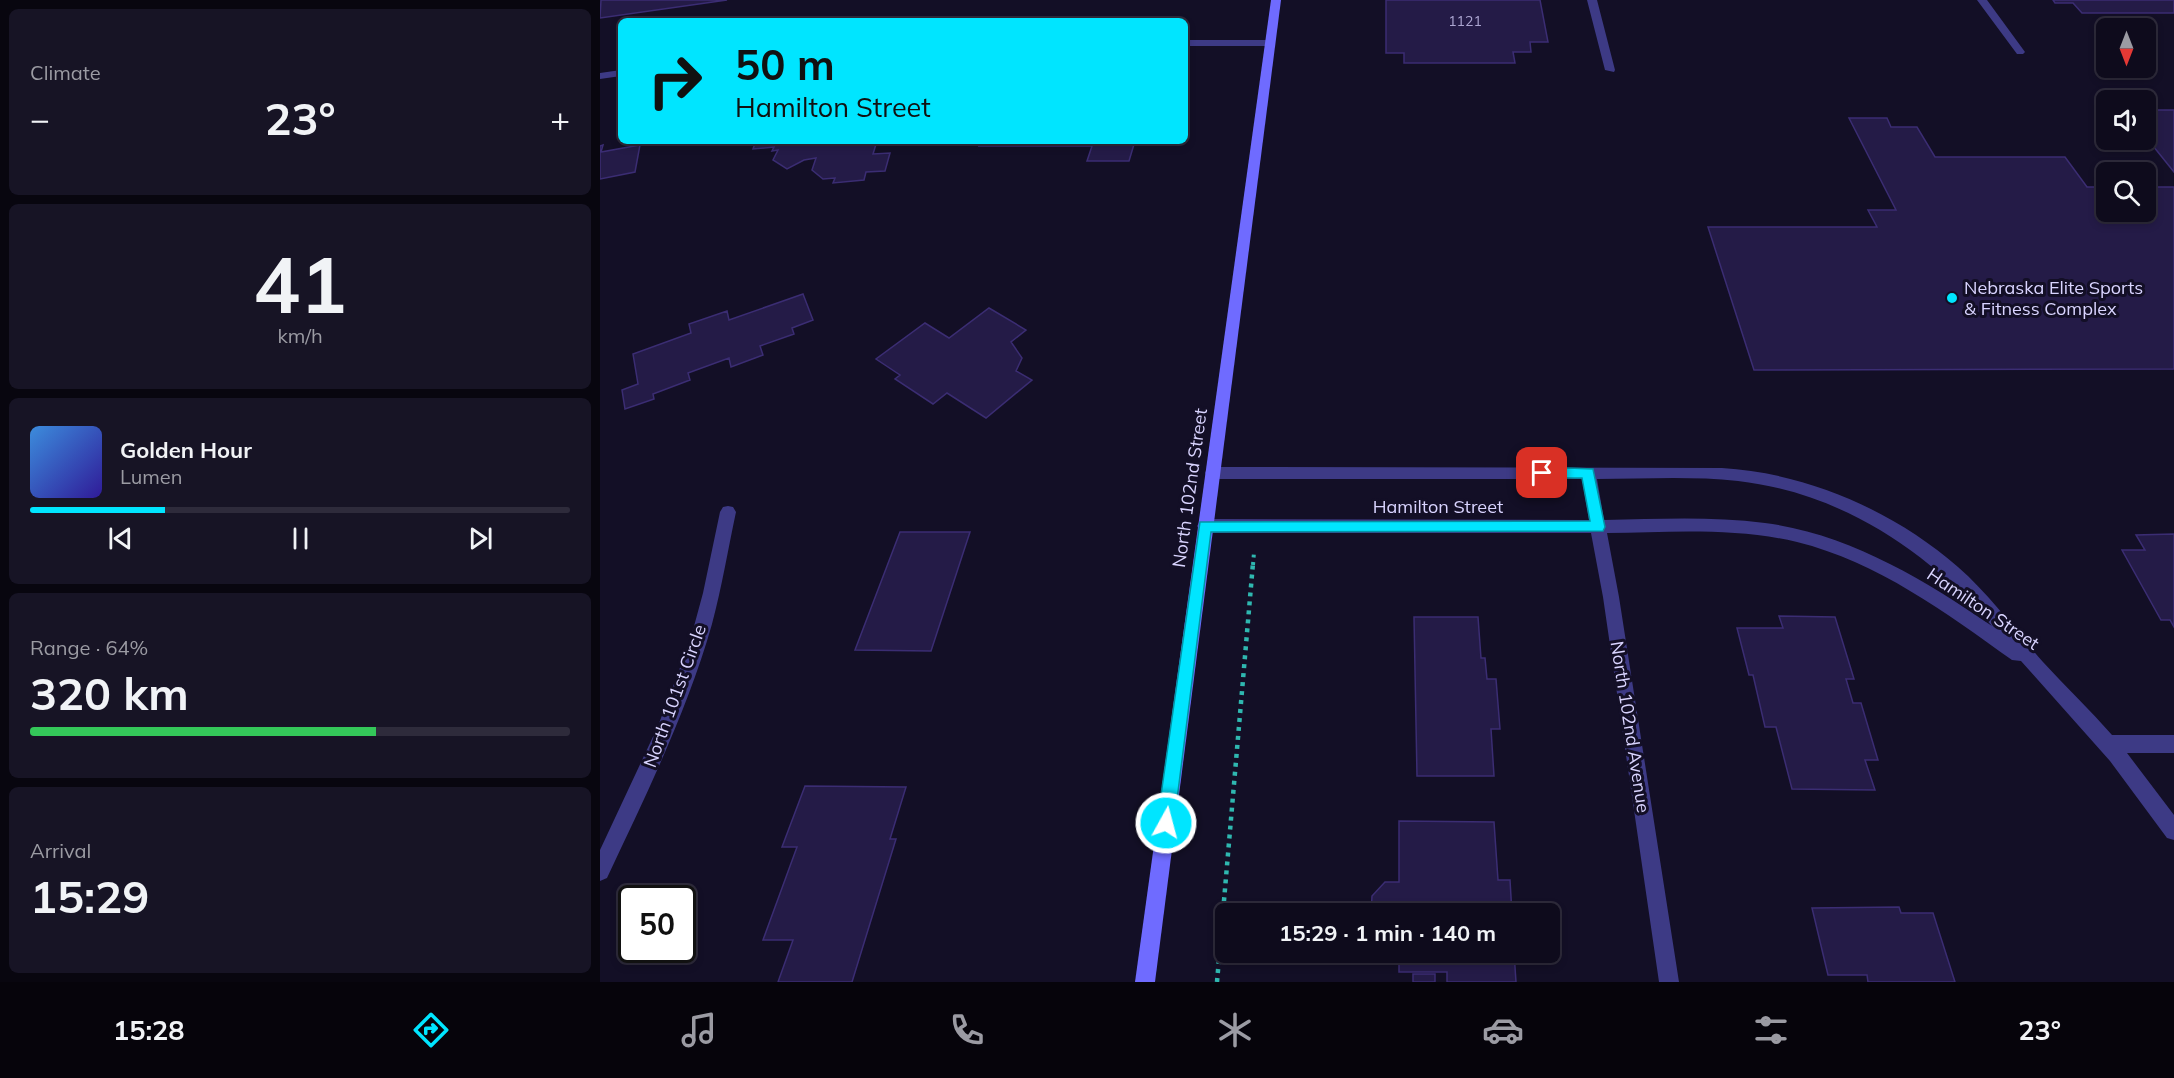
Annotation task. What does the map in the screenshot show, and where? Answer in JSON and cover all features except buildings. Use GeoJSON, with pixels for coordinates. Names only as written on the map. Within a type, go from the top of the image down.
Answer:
{"type":"FeatureCollection","features":[{"type":"Feature","properties":{"kind":"main road","name":"North 102nd Street"},"geometry":{"type":"LineString","coordinates":[[1145,982],[1204,526],[1276,0]]}},
{"type":"Feature","properties":{"kind":"street"},"geometry":{"type":"LineString","coordinates":[[1592,0],[1610,70]]}},
{"type":"Feature","properties":{"kind":"street"},"geometry":{"type":"LineString","coordinates":[[1982,0],[2020,52]]}},
{"type":"Feature","properties":{"kind":"street"},"geometry":{"type":"LineString","coordinates":[[1188,43],[1270,43]]}},
{"type":"Feature","properties":{"kind":"street"},"geometry":{"type":"LineString","coordinates":[[600,76],[618,73]]}},
{"type":"Feature","properties":{"kind":"street","name":"Hamilton Street"},"geometry":{"type":"LineString","coordinates":[[1212,473],[1685,473],[1742,476],[1801,488],[1846,504],[1892,527],[1927,551],[1983,604],[2038,668]]}},
{"type":"Feature","properties":{"kind":"street","name":"North 102nd Avenue"},"geometry":{"type":"LineString","coordinates":[[1588,473],[1669,982]]}},
{"type":"Feature","properties":{"kind":"street","name":"North 101st Circle"},"geometry":{"type":"LineString","coordinates":[[600,871],[644,779],[699,639],[714,584],[728,512]]}},
{"type":"Feature","properties":{"kind":"street","name":"Hamilton Street"},"geometry":{"type":"LineString","coordinates":[[1204,526],[1716,525],[1775,530],[1827,544],[1881,567],[1944,602],[2038,668]]}},
{"type":"Feature","properties":{"kind":"street"},"geometry":{"type":"LineString","coordinates":[[2038,668],[2109,744],[2174,831]]}},
{"type":"Feature","properties":{"kind":"street"},"geometry":{"type":"LineString","coordinates":[[2109,744],[2174,744]]}},
{"type":"Feature","properties":{"kind":"path"},"geometry":{"type":"LineString","coordinates":[[1217,982],[1257,526]]}},
{"type":"Feature","properties":{"kind":"place","name":"Nebraska Elite Sports & Fitness Complex"},"geometry":{"type":"Point","coordinates":[1952,298]}},
{"type":"Feature","properties":{"kind":"route"},"geometry":{"type":"LineString","coordinates":[[1166,823],[1204,526],[1598,527],[1588,473],[1542,473]]}}]}
